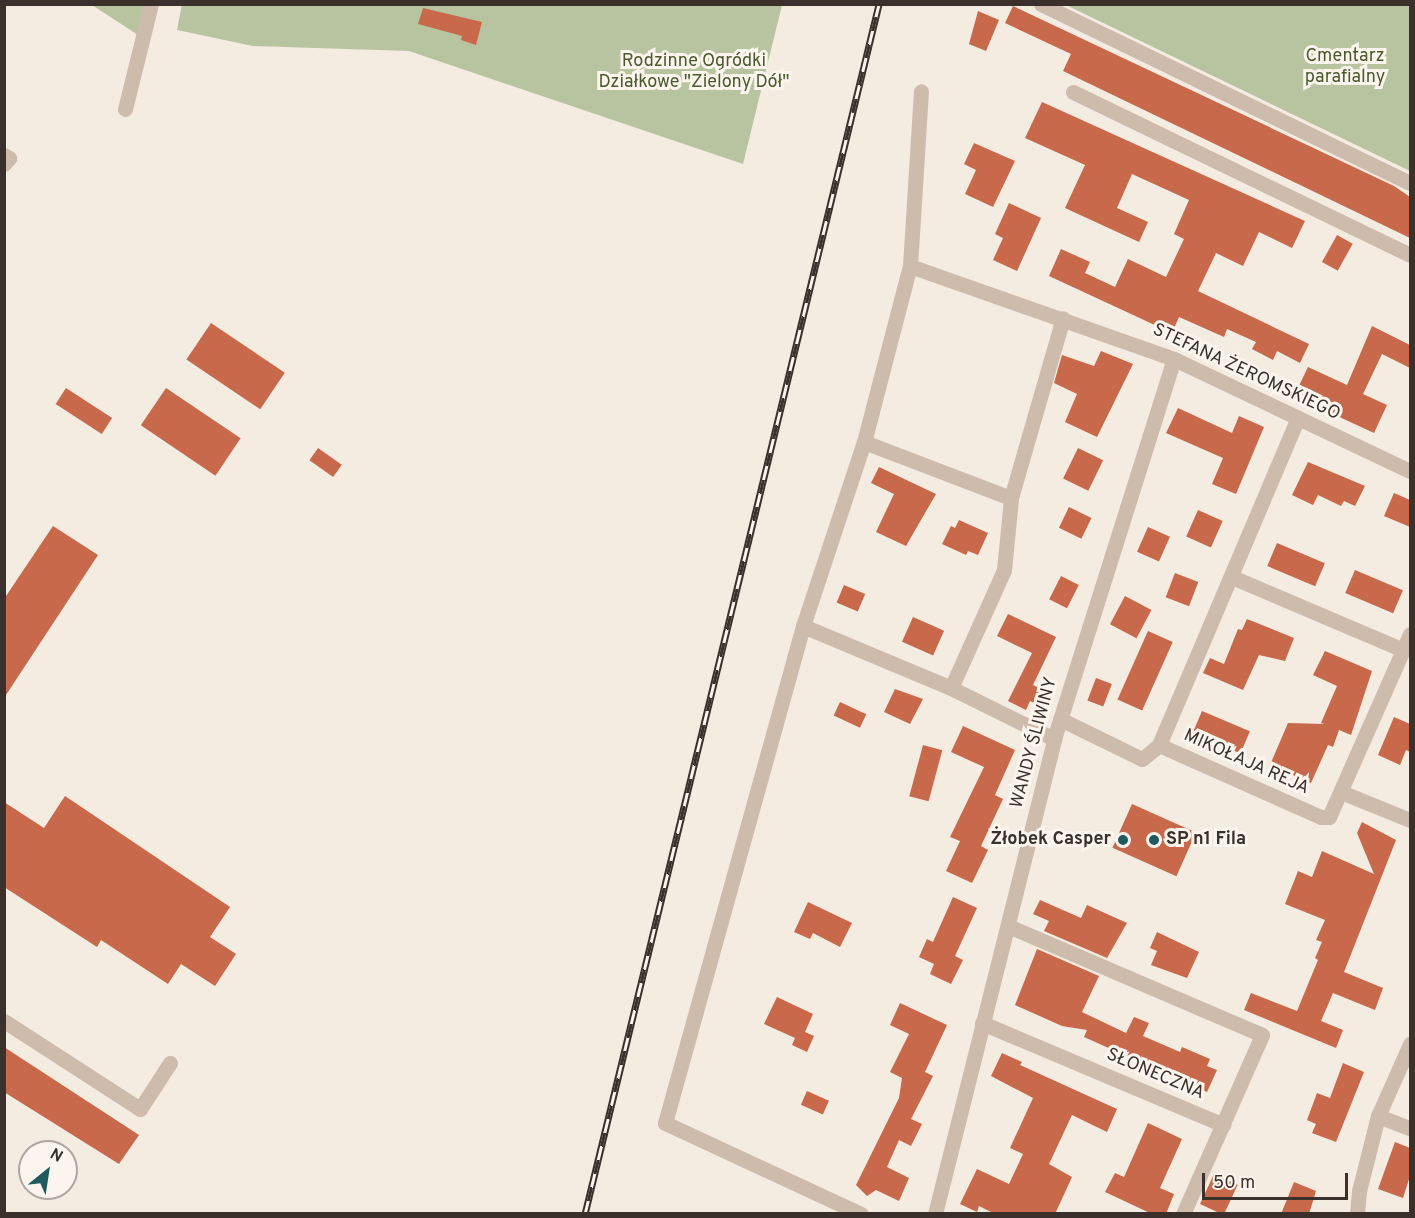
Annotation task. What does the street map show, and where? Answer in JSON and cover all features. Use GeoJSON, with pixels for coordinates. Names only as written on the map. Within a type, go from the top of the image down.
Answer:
{"type":"FeatureCollection","features":[{"type":"Feature","properties":{"kind":"street"},"geometry":{"type":"LineString","coordinates":[[125,108],[151,4]]}},
{"type":"Feature","properties":{"kind":"street"},"geometry":{"type":"LineString","coordinates":[[1041,4],[1410,183]]}},
{"type":"Feature","properties":{"kind":"street"},"geometry":{"type":"LineString","coordinates":[[861,1214],[823,1206],[665,1123],[803,626],[864,442],[910,266],[921,91]]}},
{"type":"Feature","properties":{"kind":"street"},"geometry":{"type":"LineString","coordinates":[[1073,92],[1410,255]]}},
{"type":"Feature","properties":{"kind":"street"},"geometry":{"type":"LineString","coordinates":[[4,155],[9,158],[4,164]]}},
{"type":"Feature","properties":{"kind":"street","name":"STEFANA ŻEROMSKIEGO"},"geometry":{"type":"LineString","coordinates":[[910,266],[1174,359],[1410,471]]}},
{"type":"Feature","properties":{"kind":"street"},"geometry":{"type":"LineString","coordinates":[[951,688],[1004,570],[1011,498],[1063,318]]}},
{"type":"Feature","properties":{"kind":"street","name":"WANDY ŚLIWINY"},"geometry":{"type":"LineString","coordinates":[[935,1214],[1054,739],[1174,359]]}},
{"type":"Feature","properties":{"kind":"street","name":"MIKOŁAJA REJA"},"geometry":{"type":"LineString","coordinates":[[1298,418],[1159,746],[1322,818],[1333,813],[1410,634]]}},
{"type":"Feature","properties":{"kind":"street"},"geometry":{"type":"LineString","coordinates":[[864,442],[1011,498]]}},
{"type":"Feature","properties":{"kind":"street"},"geometry":{"type":"LineString","coordinates":[[1232,577],[1403,650]]}},
{"type":"Feature","properties":{"kind":"street"},"geometry":{"type":"LineString","coordinates":[[803,626],[951,688],[1054,739]]}},
{"type":"Feature","properties":{"kind":"street"},"geometry":{"type":"LineString","coordinates":[[1060,719],[1142,759],[1159,746]]}},
{"type":"Feature","properties":{"kind":"street"},"geometry":{"type":"LineString","coordinates":[[1341,792],[1410,820]]}},
{"type":"Feature","properties":{"kind":"street"},"geometry":{"type":"LineString","coordinates":[[1008,926],[1262,1035],[1183,1214]]}},
{"type":"Feature","properties":{"kind":"street"},"geometry":{"type":"LineString","coordinates":[[4,1021],[140,1109],[170,1063]]}},
{"type":"Feature","properties":{"kind":"street","name":"SŁONECZNA"},"geometry":{"type":"LineString","coordinates":[[982,1023],[1223,1125]]}},
{"type":"Feature","properties":{"kind":"street"},"geometry":{"type":"LineString","coordinates":[[1357,1214],[1359,1191],[1378,1116],[1410,1044]]}},
{"type":"Feature","properties":{"kind":"street"},"geometry":{"type":"LineString","coordinates":[[1378,1116],[1410,1128]]}},
{"type":"Feature","properties":{"kind":"green space","name":"Rodzinne Ogródki Działkowe \"Zielony Dół\""},"geometry":{"type":"Polygon","coordinates":[[[182,4],[782,5],[743,164],[409,51],[253,46],[177,30],[182,4]]]}},
{"type":"Feature","properties":{"kind":"green space"},"geometry":{"type":"Polygon","coordinates":[[[92,5],[145,5],[138,35],[92,5]]]}},
{"type":"Feature","properties":{"kind":"green space","name":"Cmentarz parafialny"},"geometry":{"type":"Polygon","coordinates":[[[1066,5],[1410,5],[1410,171],[1267,102],[1066,5]]]}},
{"type":"Feature","properties":{"kind":"building"},"geometry":{"type":"Polygon","coordinates":[[[1013,6],[1394,186],[1410,197],[1410,238],[1063,71],[1071,54],[1005,23],[1013,6]]]}},
{"type":"Feature","properties":{"kind":"building"},"geometry":{"type":"Polygon","coordinates":[[[423,8],[482,22],[476,45],[461,40],[462,36],[418,24],[423,8]]]}},
{"type":"Feature","properties":{"kind":"building"},"geometry":{"type":"Polygon","coordinates":[[[978,11],[999,20],[986,51],[969,44],[978,11]]]}},
{"type":"Feature","properties":{"kind":"building"},"geometry":{"type":"Polygon","coordinates":[[[1042,102],[1305,221],[1292,248],[1259,232],[1243,266],[1216,253],[1198,291],[1309,344],[1300,363],[1277,351],[1273,360],[1252,349],[1256,342],[1227,329],[1224,337],[1179,317],[1172,333],[1049,276],[1061,249],[1090,262],[1085,273],[1115,287],[1128,259],[1166,277],[1184,239],[1174,234],[1189,200],[1132,174],[1117,208],[1148,222],[1139,242],[1065,208],[1085,165],[1025,138],[1042,102]]]}},
{"type":"Feature","properties":{"kind":"building"},"geometry":{"type":"Polygon","coordinates":[[[974,143],[1015,161],[993,207],[965,194],[976,170],[964,164],[974,143]]]}},
{"type":"Feature","properties":{"kind":"building"},"geometry":{"type":"Polygon","coordinates":[[[1009,203],[1041,218],[1017,271],[993,260],[1003,238],[995,234],[1009,203]]]}},
{"type":"Feature","properties":{"kind":"building"},"geometry":{"type":"Polygon","coordinates":[[[1337,235],[1353,244],[1338,271],[1322,262],[1337,235]]]}},
{"type":"Feature","properties":{"kind":"building"},"geometry":{"type":"Polygon","coordinates":[[[211,323],[285,373],[260,409],[186,359],[211,323]]]}},
{"type":"Feature","properties":{"kind":"building"},"geometry":{"type":"Polygon","coordinates":[[[1372,326],[1410,345],[1410,368],[1382,354],[1363,394],[1387,405],[1374,433],[1294,396],[1308,367],[1347,385],[1372,326]]]}},
{"type":"Feature","properties":{"kind":"building"},"geometry":{"type":"Polygon","coordinates":[[[1101,351],[1133,364],[1097,437],[1065,422],[1077,394],[1054,383],[1062,355],[1094,366],[1101,351]]]}},
{"type":"Feature","properties":{"kind":"building"},"geometry":{"type":"Polygon","coordinates":[[[66,388],[112,418],[102,434],[56,404],[66,388]]]}},
{"type":"Feature","properties":{"kind":"building"},"geometry":{"type":"Polygon","coordinates":[[[166,388],[241,438],[215,476],[141,425],[166,388]]]}},
{"type":"Feature","properties":{"kind":"building"},"geometry":{"type":"Polygon","coordinates":[[[1178,408],[1232,433],[1239,416],[1264,427],[1236,494],[1212,484],[1223,458],[1166,433],[1178,408]]]}},
{"type":"Feature","properties":{"kind":"building"},"geometry":{"type":"Polygon","coordinates":[[[318,448],[342,465],[333,477],[309,460],[318,448]]]}},
{"type":"Feature","properties":{"kind":"building"},"geometry":{"type":"Polygon","coordinates":[[[1078,448],[1103,460],[1088,491],[1063,479],[1078,448]]]}},
{"type":"Feature","properties":{"kind":"building"},"geometry":{"type":"Polygon","coordinates":[[[1308,462],[1365,486],[1355,506],[1344,501],[1341,506],[1318,495],[1313,505],[1292,495],[1308,462]]]}},
{"type":"Feature","properties":{"kind":"building"},"geometry":{"type":"Polygon","coordinates":[[[879,467],[936,494],[906,546],[876,532],[894,494],[871,483],[879,467]]]}},
{"type":"Feature","properties":{"kind":"building"},"geometry":{"type":"Polygon","coordinates":[[[1394,493],[1410,500],[1410,527],[1384,516],[1394,493]]]}},
{"type":"Feature","properties":{"kind":"building"},"geometry":{"type":"Polygon","coordinates":[[[1069,507],[1091,518],[1081,539],[1059,528],[1069,507]]]}},
{"type":"Feature","properties":{"kind":"building"},"geometry":{"type":"Polygon","coordinates":[[[1198,510],[1223,521],[1211,547],[1186,536],[1198,510]]]}},
{"type":"Feature","properties":{"kind":"building"},"geometry":{"type":"Polygon","coordinates":[[[959,520],[988,533],[978,555],[968,551],[966,555],[942,544],[951,526],[955,528],[959,520]]]}},
{"type":"Feature","properties":{"kind":"building"},"geometry":{"type":"Polygon","coordinates":[[[53,526],[98,555],[4,698],[4,599],[53,526]]]}},
{"type":"Feature","properties":{"kind":"building"},"geometry":{"type":"Polygon","coordinates":[[[1148,527],[1170,537],[1159,561],[1137,552],[1148,527]]]}},
{"type":"Feature","properties":{"kind":"building"},"geometry":{"type":"Polygon","coordinates":[[[1277,543],[1325,563],[1315,586],[1267,566],[1277,543]]]}},
{"type":"Feature","properties":{"kind":"building"},"geometry":{"type":"Polygon","coordinates":[[[1355,570],[1403,590],[1393,613],[1345,593],[1355,570]]]}},
{"type":"Feature","properties":{"kind":"building"},"geometry":{"type":"Polygon","coordinates":[[[1175,573],[1198,582],[1189,606],[1166,597],[1175,573]]]}},
{"type":"Feature","properties":{"kind":"building"},"geometry":{"type":"Polygon","coordinates":[[[1061,576],[1079,585],[1067,608],[1049,599],[1061,576]]]}},
{"type":"Feature","properties":{"kind":"building"},"geometry":{"type":"Polygon","coordinates":[[[844,585],[865,594],[858,611],[837,602],[844,585]]]}},
{"type":"Feature","properties":{"kind":"building"},"geometry":{"type":"Polygon","coordinates":[[[1125,596],[1151,610],[1136,638],[1110,624],[1125,596]]]}},
{"type":"Feature","properties":{"kind":"building"},"geometry":{"type":"Polygon","coordinates":[[[1008,614],[1056,637],[1033,685],[1047,692],[1040,706],[1030,701],[1026,710],[1008,701],[1032,653],[997,636],[1008,614]]]}},
{"type":"Feature","properties":{"kind":"building"},"geometry":{"type":"Polygon","coordinates":[[[913,617],[944,631],[933,655],[902,642],[913,617]]]}},
{"type":"Feature","properties":{"kind":"building"},"geometry":{"type":"Polygon","coordinates":[[[1247,619],[1294,638],[1285,661],[1259,655],[1243,690],[1203,673],[1210,658],[1224,664],[1238,629],[1242,630],[1247,619]]]}},
{"type":"Feature","properties":{"kind":"building"},"geometry":{"type":"Polygon","coordinates":[[[1148,631],[1173,642],[1142,710],[1117,700],[1148,631]]]}},
{"type":"Feature","properties":{"kind":"building"},"geometry":{"type":"Polygon","coordinates":[[[1325,651],[1372,671],[1351,735],[1339,730],[1333,747],[1328,745],[1311,783],[1270,765],[1288,723],[1324,724],[1321,723],[1337,686],[1313,675],[1325,651]]]}},
{"type":"Feature","properties":{"kind":"building"},"geometry":{"type":"Polygon","coordinates":[[[1096,678],[1112,684],[1103,706],[1087,700],[1096,678]]]}},
{"type":"Feature","properties":{"kind":"building"},"geometry":{"type":"Polygon","coordinates":[[[895,689],[923,699],[910,724],[884,712],[895,689]]]}},
{"type":"Feature","properties":{"kind":"building"},"geometry":{"type":"Polygon","coordinates":[[[840,702],[866,714],[860,728],[834,716],[840,702]]]}},
{"type":"Feature","properties":{"kind":"building"},"geometry":{"type":"Polygon","coordinates":[[[1202,711],[1250,731],[1240,753],[1193,733],[1202,711]]]}},
{"type":"Feature","properties":{"kind":"building"},"geometry":{"type":"Polygon","coordinates":[[[1394,717],[1410,724],[1410,752],[1406,750],[1400,765],[1378,755],[1394,717]]]}},
{"type":"Feature","properties":{"kind":"building"},"geometry":{"type":"Polygon","coordinates":[[[963,726],[1015,750],[995,795],[1003,799],[981,846],[988,850],[972,883],[946,871],[960,841],[950,837],[984,767],[951,752],[963,726]]]}},
{"type":"Feature","properties":{"kind":"building"},"geometry":{"type":"Polygon","coordinates":[[[923,745],[942,750],[929,801],[909,796],[923,745]]]}},
{"type":"Feature","properties":{"kind":"building"},"geometry":{"type":"Polygon","coordinates":[[[65,796],[230,907],[210,937],[236,954],[215,986],[181,964],[168,984],[101,940],[97,947],[4,887],[4,802],[44,828],[65,796]]]}},
{"type":"Feature","properties":{"kind":"building","name":"SP n1 Fila"},"geometry":{"type":"Polygon","coordinates":[[[1132,804],[1196,832],[1176,876],[1112,848],[1132,804]]]}},
{"type":"Feature","properties":{"kind":"building"},"geometry":{"type":"Polygon","coordinates":[[[1362,822],[1396,840],[1344,972],[1383,988],[1375,1010],[1333,993],[1321,1021],[1343,1030],[1336,1048],[1244,1010],[1251,993],[1297,1011],[1318,960],[1315,958],[1322,942],[1316,940],[1325,920],[1285,904],[1298,871],[1312,877],[1322,851],[1374,874],[1357,833],[1362,822]]]}},
{"type":"Feature","properties":{"kind":"building"},"geometry":{"type":"Polygon","coordinates":[[[953,897],[977,908],[955,956],[963,960],[951,984],[930,974],[934,964],[919,957],[927,939],[933,942],[953,897]]]}},
{"type":"Feature","properties":{"kind":"building"},"geometry":{"type":"Polygon","coordinates":[[[1040,900],[1081,918],[1087,905],[1127,923],[1107,958],[1044,931],[1049,921],[1033,914],[1040,900]]]}},
{"type":"Feature","properties":{"kind":"building"},"geometry":{"type":"Polygon","coordinates":[[[808,902],[852,923],[840,947],[813,933],[810,939],[794,932],[808,902]]]}},
{"type":"Feature","properties":{"kind":"building"},"geometry":{"type":"Polygon","coordinates":[[[1157,932],[1199,952],[1187,978],[1151,965],[1157,951],[1150,948],[1157,932]]]}},
{"type":"Feature","properties":{"kind":"building"},"geometry":{"type":"Polygon","coordinates":[[[1037,949],[1099,976],[1082,1012],[1126,1033],[1134,1017],[1149,1023],[1143,1036],[1180,1052],[1182,1047],[1210,1059],[1207,1066],[1217,1070],[1207,1092],[1084,1037],[1087,1030],[1062,1026],[1015,1005],[1037,949]]]}},
{"type":"Feature","properties":{"kind":"building"},"geometry":{"type":"Polygon","coordinates":[[[777,997],[813,1014],[805,1032],[814,1036],[807,1052],[792,1045],[795,1038],[764,1024],[777,997]]]}},
{"type":"Feature","properties":{"kind":"building"},"geometry":{"type":"Polygon","coordinates":[[[900,1003],[947,1025],[925,1072],[933,1076],[911,1119],[922,1124],[911,1146],[899,1140],[887,1167],[909,1178],[899,1201],[876,1190],[867,1196],[856,1185],[899,1098],[902,1078],[890,1072],[909,1034],[890,1025],[900,1003]]]}},
{"type":"Feature","properties":{"kind":"building"},"geometry":{"type":"Polygon","coordinates":[[[4,1047],[139,1135],[119,1164],[4,1092],[4,1047]]]}},
{"type":"Feature","properties":{"kind":"building"},"geometry":{"type":"Polygon","coordinates":[[[1002,1053],[1022,1062],[1020,1065],[1117,1109],[1107,1132],[1072,1115],[1049,1164],[1072,1177],[1055,1214],[995,1214],[979,1206],[977,1212],[960,1204],[977,1169],[1009,1184],[1023,1154],[1010,1148],[1033,1098],[991,1076],[1002,1053]]]}},
{"type":"Feature","properties":{"kind":"building"},"geometry":{"type":"Polygon","coordinates":[[[1343,1063],[1364,1072],[1336,1142],[1312,1133],[1316,1124],[1307,1120],[1317,1093],[1330,1098],[1343,1063]]]}},
{"type":"Feature","properties":{"kind":"building"},"geometry":{"type":"Polygon","coordinates":[[[807,1091],[829,1101],[823,1114],[801,1105],[807,1091]]]}},
{"type":"Feature","properties":{"kind":"building"},"geometry":{"type":"Polygon","coordinates":[[[1148,1123],[1182,1139],[1160,1188],[1174,1194],[1166,1214],[1152,1214],[1105,1192],[1115,1173],[1124,1177],[1148,1123]]]}},
{"type":"Feature","properties":{"kind":"building"},"geometry":{"type":"Polygon","coordinates":[[[1395,1142],[1410,1148],[1410,1176],[1403,1198],[1378,1189],[1395,1142]]]}},
{"type":"Feature","properties":{"kind":"building"},"geometry":{"type":"Polygon","coordinates":[[[1214,1174],[1238,1185],[1224,1214],[1200,1204],[1214,1174]]]}},
{"type":"Feature","properties":{"kind":"building"},"geometry":{"type":"Polygon","coordinates":[[[1294,1182],[1316,1191],[1309,1214],[1281,1214],[1294,1182]]]}},
{"type":"Feature","properties":{"kind":"railway"},"geometry":{"type":"LineString","coordinates":[[585,1214],[879,4]]}},
{"type":"Feature","properties":{"kind":"place","name":"Żłobek Casper"},"geometry":{"type":"Point","coordinates":[1123,840]}},
{"type":"Feature","properties":{"kind":"place","name":"SP n1 Fila"},"geometry":{"type":"Point","coordinates":[1154,840]}}]}
